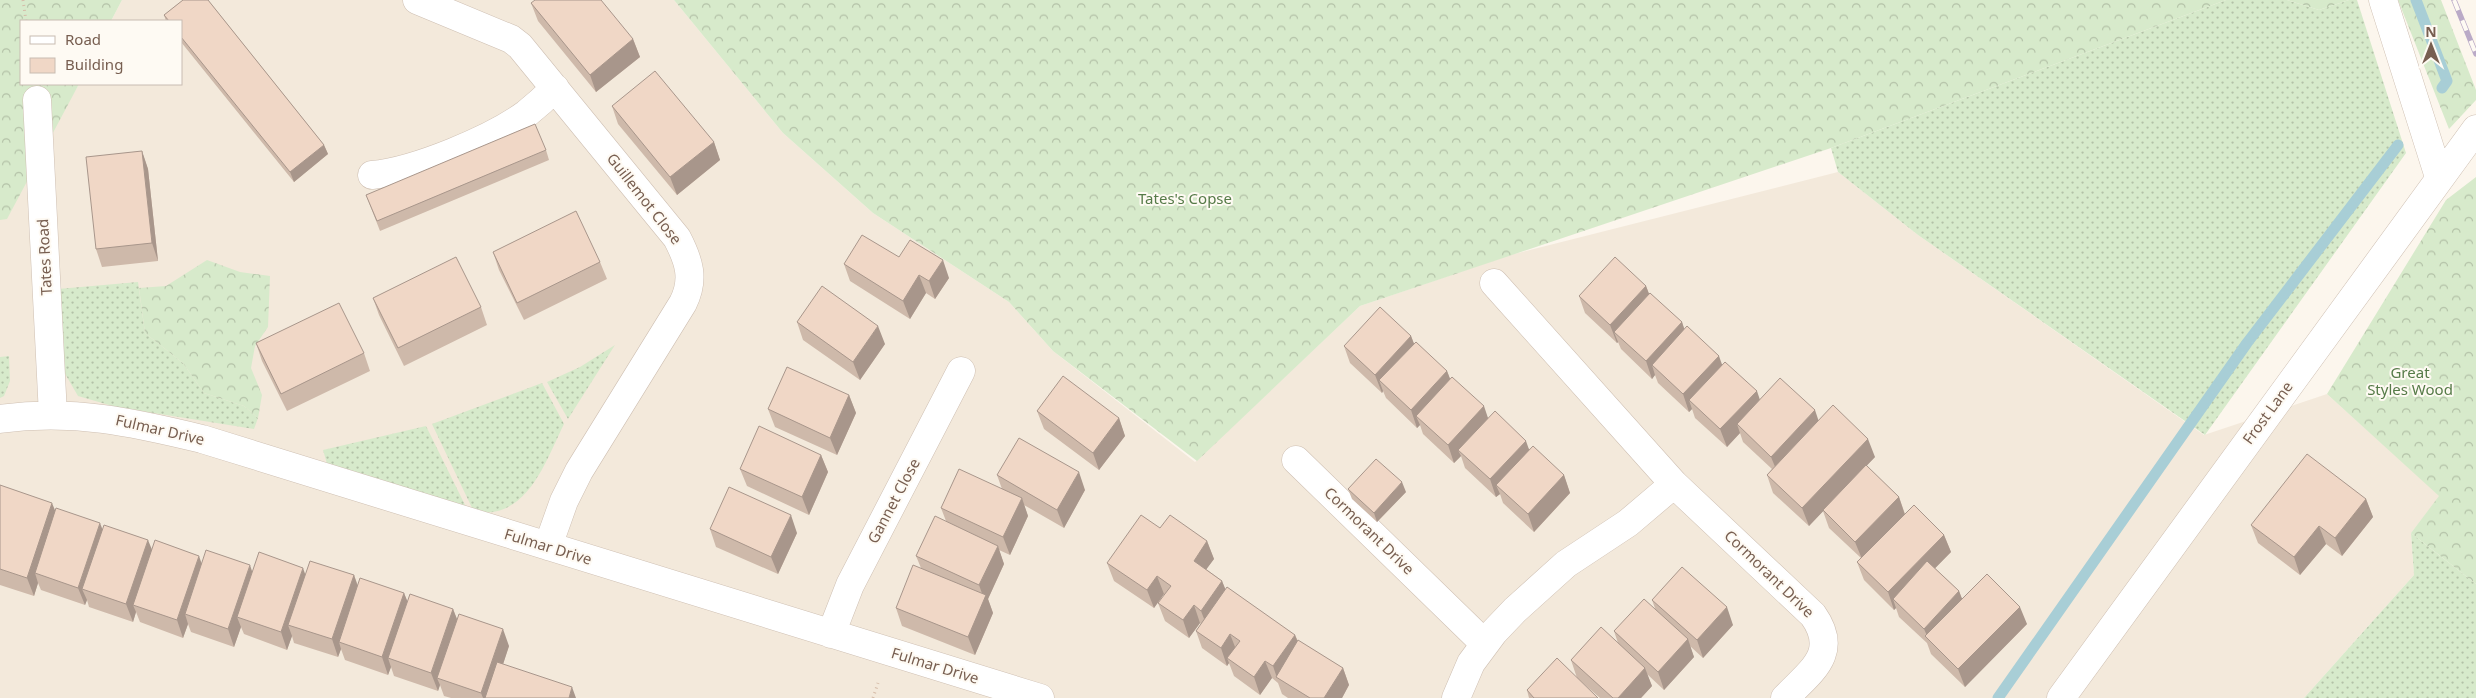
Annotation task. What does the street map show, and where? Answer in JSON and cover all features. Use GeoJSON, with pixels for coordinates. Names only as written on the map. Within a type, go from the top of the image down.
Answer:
{"type":"FeatureCollection","features":[{"type":"Feature","properties":{"kind":"street","name":"Guillemot Close"},"geometry":{"type":"LineString","coordinates":[[418,0],[511,39],[530,56],[676,238],[688,259],[690,280],[683,303],[570,486],[548,546]]}},
{"type":"Feature","properties":{"kind":"street"},"geometry":{"type":"LineString","coordinates":[[2383,0],[2439,177]]}},
{"type":"Feature","properties":{"kind":"street"},"geometry":{"type":"LineString","coordinates":[[372,175],[390,174],[429,161],[501,129],[526,114],[555,88]]}},
{"type":"Feature","properties":{"kind":"street","name":"Tates Road"},"geometry":{"type":"LineString","coordinates":[[37,100],[52,415]]}},
{"type":"Feature","properties":{"kind":"street","name":"Frost Lane"},"geometry":{"type":"LineString","coordinates":[[2061,698],[2439,177],[2476,129]]}},
{"type":"Feature","properties":{"kind":"street","name":"Cormorant Drive"},"geometry":{"type":"LineString","coordinates":[[1494,283],[1674,484],[1813,615],[1821,626],[1826,646],[1822,656],[1785,698]]}},
{"type":"Feature","properties":{"kind":"street","name":"Gannet Close"},"geometry":{"type":"LineString","coordinates":[[831,634],[850,585],[961,371]]}},
{"type":"Feature","properties":{"kind":"street","name":"Fulmar Drive"},"geometry":{"type":"LineString","coordinates":[[0,419],[52,415],[92,416],[202,439],[1040,698]]}},
{"type":"Feature","properties":{"kind":"street","name":"Cormorant Drive"},"geometry":{"type":"LineString","coordinates":[[1296,460],[1485,644]]}},
{"type":"Feature","properties":{"kind":"street"},"geometry":{"type":"LineString","coordinates":[[1456,698],[1471,663],[1515,610],[1552,575],[1628,523],[1674,484]]}},
{"type":"Feature","properties":{"kind":"path"},"geometry":{"type":"LineString","coordinates":[[23,0],[26,20]]}},
{"type":"Feature","properties":{"kind":"shaded area"},"geometry":{"type":"Polygon","coordinates":[[[122,0],[674,0],[783,133],[873,213],[1009,302],[1053,351],[1195,462],[1360,306],[1510,255],[1838,172],[1918,235],[2204,435],[2327,394],[2440,496],[2411,533],[2414,575],[2304,698],[0,698],[0,220],[78,85],[182,85],[182,20],[112,20],[122,0]]]}},
{"type":"Feature","properties":{"kind":"green space"},"geometry":{"type":"Polygon","coordinates":[[[0,0],[122,0],[112,20],[20,20],[20,85],[78,85],[7,219],[0,220],[0,0]]]}},
{"type":"Feature","properties":{"kind":"green space","name":"Tates's Copse"},"geometry":{"type":"Polygon","coordinates":[[[674,0],[2226,0],[1831,148],[1360,306],[1197,461],[1053,351],[1009,302],[873,213],[783,133],[674,0]]]}},
{"type":"Feature","properties":{"kind":"green space"},"geometry":{"type":"Polygon","coordinates":[[[2226,0],[2287,0],[2319,10],[2349,0],[2357,0],[2406,153],[2205,435],[1918,235],[1838,172],[1831,148],[2226,0]]]}},
{"type":"Feature","properties":{"kind":"green space"},"geometry":{"type":"Polygon","coordinates":[[[2287,0],[2349,0],[2319,10],[2287,0]]]}},
{"type":"Feature","properties":{"kind":"green space"},"geometry":{"type":"Polygon","coordinates":[[[2398,0],[2441,0],[2476,90],[2476,100],[2449,129],[2398,0]]]}},
{"type":"Feature","properties":{"kind":"green space","name":"Great Styles Wood"},"geometry":{"type":"Polygon","coordinates":[[[2476,177],[2476,584],[2411,533],[2439,496],[2327,394],[2446,200],[2476,177]]]}},
{"type":"Feature","properties":{"kind":"green space"},"geometry":{"type":"Polygon","coordinates":[[[207,260],[240,272],[270,276],[268,327],[255,346],[251,368],[262,395],[258,418],[244,406],[204,393],[183,363],[145,333],[139,288],[166,286],[207,260]]]}},
{"type":"Feature","properties":{"kind":"green space"},"geometry":{"type":"Polygon","coordinates":[[[138,282],[145,333],[183,363],[204,393],[244,406],[258,418],[254,429],[116,407],[78,396],[64,372],[58,289],[138,282]]]}},
{"type":"Feature","properties":{"kind":"green space"},"geometry":{"type":"Polygon","coordinates":[[[615,345],[568,419],[547,382],[580,367],[615,345]]]}},
{"type":"Feature","properties":{"kind":"green space"},"geometry":{"type":"Polygon","coordinates":[[[9,356],[10,381],[4,396],[0,398],[0,357],[9,356]]]}},
{"type":"Feature","properties":{"kind":"green space"},"geometry":{"type":"Polygon","coordinates":[[[542,383],[564,424],[545,464],[528,490],[507,508],[493,512],[473,510],[432,424],[542,383]]]}},
{"type":"Feature","properties":{"kind":"green space"},"geometry":{"type":"Polygon","coordinates":[[[426,426],[467,509],[328,467],[323,450],[426,426]]]}},
{"type":"Feature","properties":{"kind":"green space"},"geometry":{"type":"Polygon","coordinates":[[[2411,533],[2476,584],[2476,698],[2304,698],[2414,575],[2411,533]]]}},
{"type":"Feature","properties":{"kind":"building"},"geometry":{"type":"Polygon","coordinates":[[[183,0],[208,0],[324,145],[290,172],[182,38],[182,20],[168,20],[164,15],[183,0]]]}},
{"type":"Feature","properties":{"kind":"building"},"geometry":{"type":"Polygon","coordinates":[[[535,0],[601,0],[633,39],[590,75],[531,3],[535,0]]]}},
{"type":"Feature","properties":{"kind":"building"},"geometry":{"type":"Polygon","coordinates":[[[655,71],[714,142],[670,177],[612,106],[655,71]]]}},
{"type":"Feature","properties":{"kind":"building"},"geometry":{"type":"Polygon","coordinates":[[[535,124],[546,150],[377,221],[366,195],[535,124]]]}},
{"type":"Feature","properties":{"kind":"building"},"geometry":{"type":"Polygon","coordinates":[[[142,151],[152,243],[96,249],[86,157],[142,151]]]}},
{"type":"Feature","properties":{"kind":"building"},"geometry":{"type":"Polygon","coordinates":[[[576,211],[600,262],[517,303],[493,252],[576,211]]]}},
{"type":"Feature","properties":{"kind":"building"},"geometry":{"type":"Polygon","coordinates":[[[862,235],[899,257],[910,240],[943,260],[929,281],[919,275],[903,301],[844,264],[862,235]]]}},
{"type":"Feature","properties":{"kind":"building"},"geometry":{"type":"Polygon","coordinates":[[[456,257],[481,307],[398,348],[373,298],[456,257]]]}},
{"type":"Feature","properties":{"kind":"building"},"geometry":{"type":"Polygon","coordinates":[[[1615,257],[1646,286],[1610,325],[1579,296],[1615,257]]]}},
{"type":"Feature","properties":{"kind":"building"},"geometry":{"type":"Polygon","coordinates":[[[822,286],[878,326],[853,362],[797,322],[822,286]]]}},
{"type":"Feature","properties":{"kind":"building"},"geometry":{"type":"Polygon","coordinates":[[[1650,293],[1682,322],[1646,361],[1614,332],[1650,293]]]}},
{"type":"Feature","properties":{"kind":"building"},"geometry":{"type":"Polygon","coordinates":[[[339,303],[364,353],[281,394],[256,343],[339,303]]]}},
{"type":"Feature","properties":{"kind":"building"},"geometry":{"type":"Polygon","coordinates":[[[1380,307],[1411,336],[1375,375],[1344,346],[1380,307]]]}},
{"type":"Feature","properties":{"kind":"building"},"geometry":{"type":"Polygon","coordinates":[[[1687,326],[1719,356],[1683,394],[1652,365],[1687,326]]]}},
{"type":"Feature","properties":{"kind":"building"},"geometry":{"type":"Polygon","coordinates":[[[1416,342],[1447,371],[1411,410],[1379,380],[1416,342]]]}},
{"type":"Feature","properties":{"kind":"building"},"geometry":{"type":"Polygon","coordinates":[[[1725,362],[1757,391],[1720,429],[1689,400],[1725,362]]]}},
{"type":"Feature","properties":{"kind":"building"},"geometry":{"type":"Polygon","coordinates":[[[787,367],[849,395],[830,438],[768,409],[787,367]]]}},
{"type":"Feature","properties":{"kind":"building"},"geometry":{"type":"Polygon","coordinates":[[[1063,376],[1119,418],[1093,453],[1037,411],[1063,376]]]}},
{"type":"Feature","properties":{"kind":"building"},"geometry":{"type":"Polygon","coordinates":[[[1452,377],[1484,406],[1448,445],[1416,416],[1452,377]]]}},
{"type":"Feature","properties":{"kind":"building"},"geometry":{"type":"Polygon","coordinates":[[[1780,378],[1815,410],[1771,457],[1737,424],[1780,378]]]}},
{"type":"Feature","properties":{"kind":"building"},"geometry":{"type":"Polygon","coordinates":[[[1833,405],[1868,439],[1802,508],[1767,475],[1833,405]]]}},
{"type":"Feature","properties":{"kind":"building"},"geometry":{"type":"Polygon","coordinates":[[[1495,411],[1526,441],[1490,479],[1458,450],[1495,411]]]}},
{"type":"Feature","properties":{"kind":"building"},"geometry":{"type":"Polygon","coordinates":[[[759,426],[821,455],[802,497],[740,469],[759,426]]]}},
{"type":"Feature","properties":{"kind":"building"},"geometry":{"type":"Polygon","coordinates":[[[1019,438],[1079,472],[1057,510],[997,475],[1019,438]]]}},
{"type":"Feature","properties":{"kind":"building"},"geometry":{"type":"Polygon","coordinates":[[[1533,446],[1564,475],[1528,514],[1496,485],[1533,446]]]}},
{"type":"Feature","properties":{"kind":"building"},"geometry":{"type":"Polygon","coordinates":[[[2307,454],[2366,499],[2335,538],[2319,526],[2294,557],[2251,525],[2307,454]]]}},
{"type":"Feature","properties":{"kind":"building"},"geometry":{"type":"Polygon","coordinates":[[[1376,459],[1402,482],[1374,513],[1348,489],[1376,459]]]}},
{"type":"Feature","properties":{"kind":"building"},"geometry":{"type":"Polygon","coordinates":[[[1866,465],[1899,497],[1855,542],[1823,510],[1866,465]]]}},
{"type":"Feature","properties":{"kind":"building"},"geometry":{"type":"Polygon","coordinates":[[[959,469],[1022,498],[1003,537],[941,508],[959,469]]]}},
{"type":"Feature","properties":{"kind":"building"},"geometry":{"type":"Polygon","coordinates":[[[0,485],[52,503],[27,578],[0,569],[0,485]]]}},
{"type":"Feature","properties":{"kind":"building"},"geometry":{"type":"Polygon","coordinates":[[[729,487],[791,515],[771,557],[710,529],[729,487]]]}},
{"type":"Feature","properties":{"kind":"building"},"geometry":{"type":"Polygon","coordinates":[[[1914,505],[1944,535],[1888,592],[1857,562],[1914,505]]]}},
{"type":"Feature","properties":{"kind":"building"},"geometry":{"type":"Polygon","coordinates":[[[56,508],[100,523],[78,588],[35,573],[56,508]]]}},
{"type":"Feature","properties":{"kind":"building"},"geometry":{"type":"Polygon","coordinates":[[[1141,515],[1160,528],[1170,515],[1207,541],[1194,561],[1222,581],[1201,611],[1194,605],[1183,620],[1158,603],[1171,586],[1157,576],[1147,590],[1107,563],[1141,515]]]}},
{"type":"Feature","properties":{"kind":"building"},"geometry":{"type":"Polygon","coordinates":[[[935,516],[998,546],[979,585],[916,556],[935,516]]]}},
{"type":"Feature","properties":{"kind":"building"},"geometry":{"type":"Polygon","coordinates":[[[104,525],[148,540],[126,604],[82,589],[104,525]]]}},
{"type":"Feature","properties":{"kind":"building"},"geometry":{"type":"Polygon","coordinates":[[[155,540],[199,556],[177,620],[133,605],[155,540]]]}},
{"type":"Feature","properties":{"kind":"building"},"geometry":{"type":"Polygon","coordinates":[[[206,550],[250,565],[228,629],[185,614],[206,550]]]}},
{"type":"Feature","properties":{"kind":"building"},"geometry":{"type":"Polygon","coordinates":[[[259,552],[303,568],[281,632],[237,617],[259,552]]]}},
{"type":"Feature","properties":{"kind":"building"},"geometry":{"type":"Polygon","coordinates":[[[310,561],[354,575],[332,639],[288,625],[310,561]]]}},
{"type":"Feature","properties":{"kind":"building"},"geometry":{"type":"Polygon","coordinates":[[[1927,561],[1959,591],[1924,629],[1893,599],[1927,561]]]}},
{"type":"Feature","properties":{"kind":"building"},"geometry":{"type":"Polygon","coordinates":[[[913,565],[986,595],[968,637],[896,608],[913,565]]]}},
{"type":"Feature","properties":{"kind":"building"},"geometry":{"type":"Polygon","coordinates":[[[1682,567],[1727,607],[1697,640],[1652,600],[1682,567]]]}},
{"type":"Feature","properties":{"kind":"building"},"geometry":{"type":"Polygon","coordinates":[[[1987,574],[2020,607],[1958,669],[1925,636],[1987,574]]]}},
{"type":"Feature","properties":{"kind":"building"},"geometry":{"type":"Polygon","coordinates":[[[360,578],[404,593],[382,657],[339,642],[360,578]]]}},
{"type":"Feature","properties":{"kind":"building"},"geometry":{"type":"Polygon","coordinates":[[[1227,587],[1295,635],[1273,666],[1265,661],[1254,677],[1227,658],[1240,641],[1230,634],[1221,648],[1196,631],[1227,587]]]}},
{"type":"Feature","properties":{"kind":"building"},"geometry":{"type":"Polygon","coordinates":[[[410,594],[453,609],[431,673],[388,658],[410,594]]]}},
{"type":"Feature","properties":{"kind":"building"},"geometry":{"type":"Polygon","coordinates":[[[1644,599],[1688,639],[1658,672],[1614,631],[1644,599]]]}},
{"type":"Feature","properties":{"kind":"building"},"geometry":{"type":"Polygon","coordinates":[[[459,614],[503,629],[481,693],[437,678],[459,614]]]}},
{"type":"Feature","properties":{"kind":"building"},"geometry":{"type":"Polygon","coordinates":[[[1601,627],[1645,668],[1618,698],[1613,698],[1571,660],[1601,627]]]}},
{"type":"Feature","properties":{"kind":"building"},"geometry":{"type":"Polygon","coordinates":[[[1298,640],[1343,668],[1324,698],[1310,698],[1276,677],[1298,640]]]}},
{"type":"Feature","properties":{"kind":"building"},"geometry":{"type":"Polygon","coordinates":[[[1557,658],[1598,698],[1534,698],[1527,690],[1557,658]]]}},
{"type":"Feature","properties":{"kind":"building"},"geometry":{"type":"Polygon","coordinates":[[[497,662],[572,687],[569,698],[485,698],[497,662]]]}},
{"type":"Feature","properties":{"kind":"waterway"},"geometry":{"type":"LineString","coordinates":[[2416,0],[2447,81],[2442,88]]}},
{"type":"Feature","properties":{"kind":"waterway"},"geometry":{"type":"LineString","coordinates":[[1998,698],[2247,343],[2398,145]]}},
{"type":"Feature","properties":{"kind":"railway"},"geometry":{"type":"LineString","coordinates":[[2454,0],[2476,54]]}}]}
